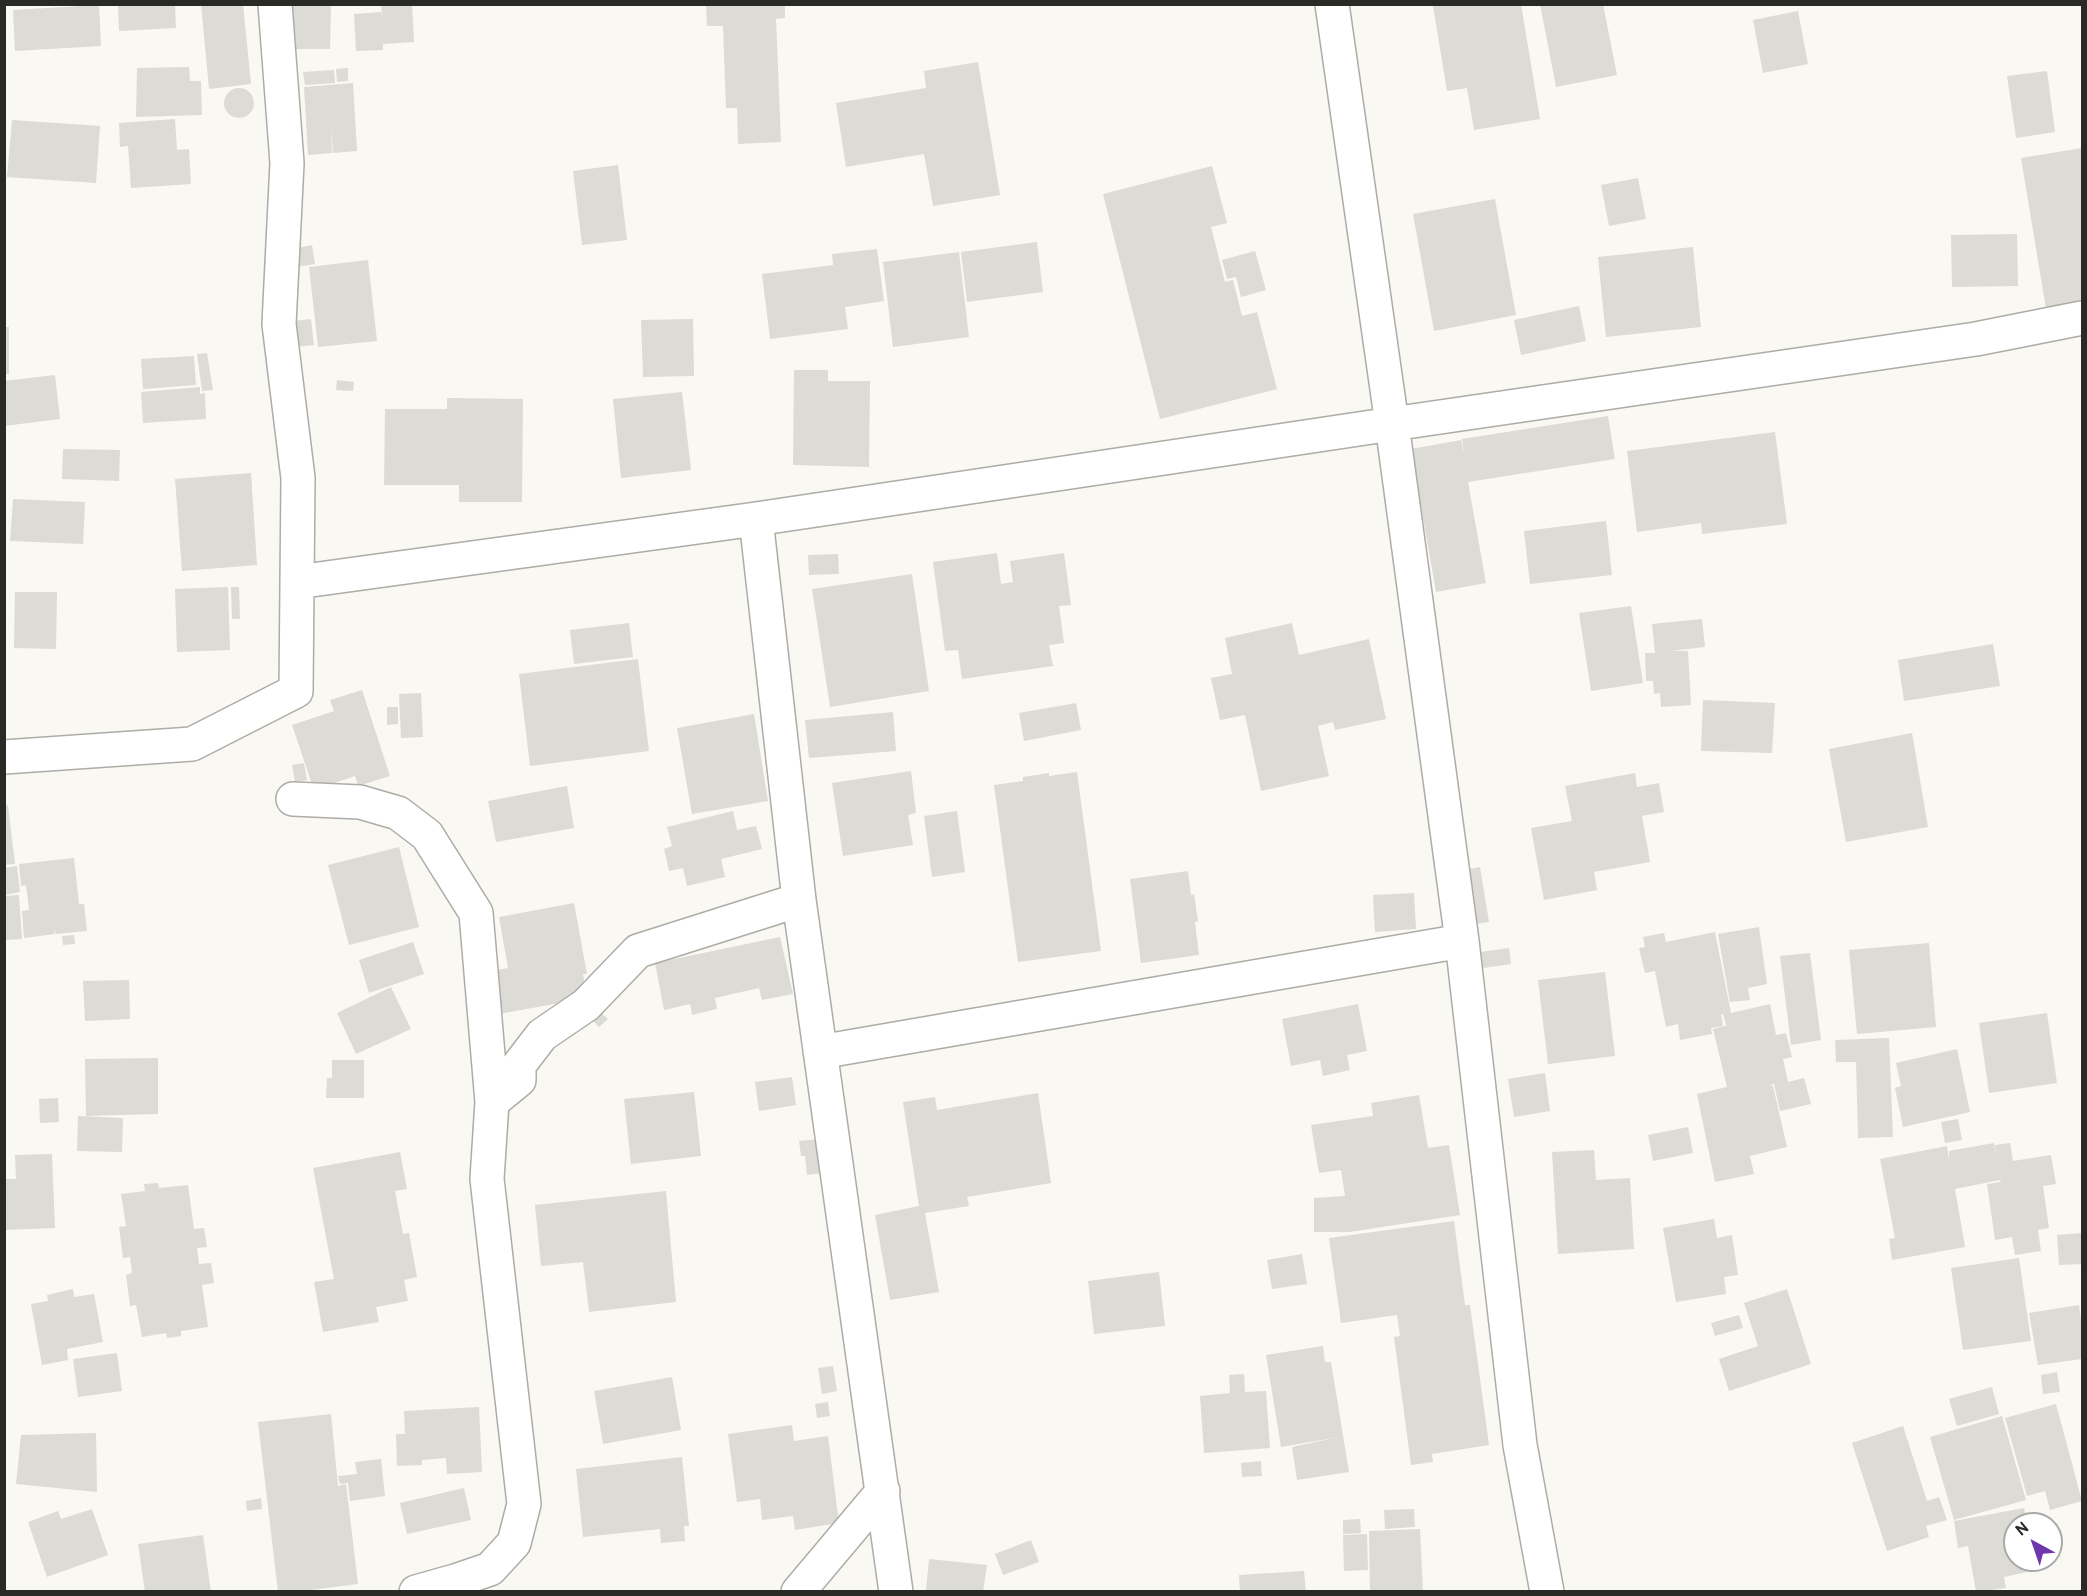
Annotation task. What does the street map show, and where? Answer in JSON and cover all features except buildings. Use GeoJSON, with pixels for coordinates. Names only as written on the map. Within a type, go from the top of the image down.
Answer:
{"type":"FeatureCollection","features":[{"type":"Feature","properties":{"kind":"street"},"geometry":{"type":"LineString","coordinates":[[4,756],[192,744],[296,691],[298,478],[279,324],[287,163],[275,4]]}},
{"type":"Feature","properties":{"kind":"street"},"geometry":{"type":"LineString","coordinates":[[1332,4],[1462,941],[1520,1445],[1547,1592]]}},
{"type":"Feature","properties":{"kind":"street"},"geometry":{"type":"LineString","coordinates":[[297,582],[756,519],[1976,339],[2082,318]]}},
{"type":"Feature","properties":{"kind":"street"},"geometry":{"type":"LineString","coordinates":[[756,519],[799,900],[896,1592]]}},
{"type":"Feature","properties":{"kind":"street"},"geometry":{"type":"LineString","coordinates":[[293,799],[360,802],[398,813],[427,835],[476,913],[492,1102],[487,1179],[524,1504],[514,1543],[490,1569],[416,1592]]}},
{"type":"Feature","properties":{"kind":"street"},"geometry":{"type":"LineString","coordinates":[[492,1102],[519,1080],[519,1065],[542,1035],[586,1005],[638,951],[799,900]]}},
{"type":"Feature","properties":{"kind":"street"},"geometry":{"type":"LineString","coordinates":[[820,1052],[1462,941]]}},
{"type":"Feature","properties":{"kind":"street"},"geometry":{"type":"LineString","coordinates":[[798,1592],[883,1491]]}}]}
